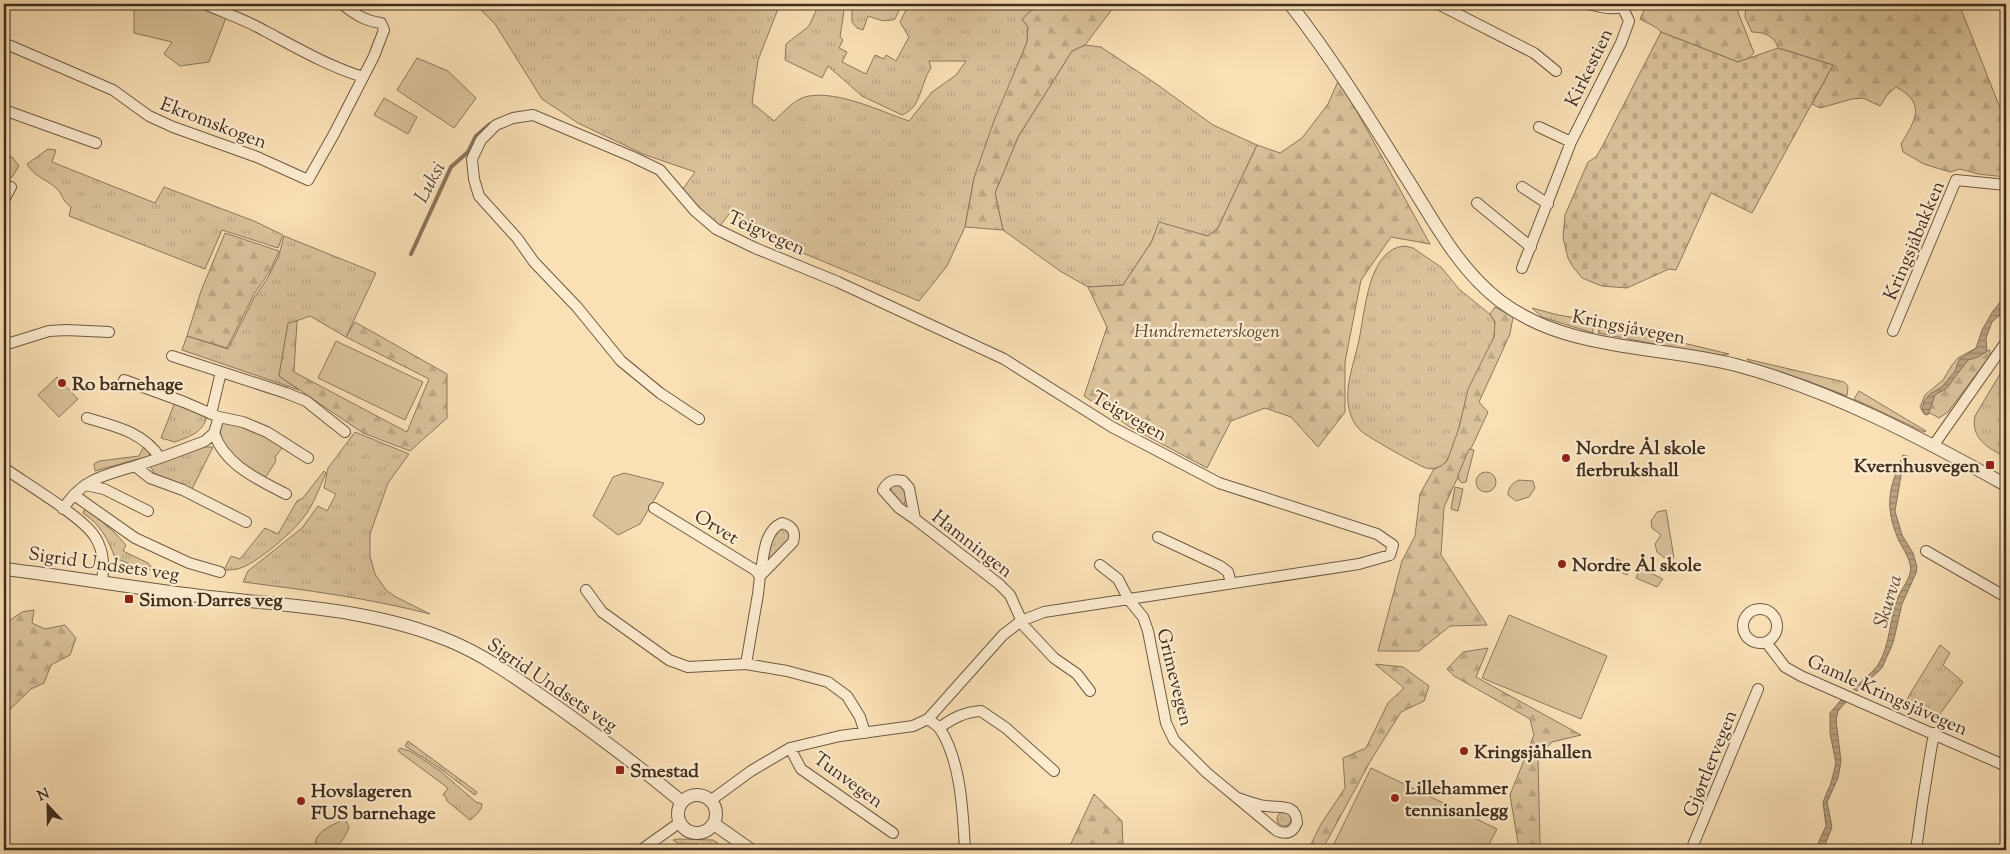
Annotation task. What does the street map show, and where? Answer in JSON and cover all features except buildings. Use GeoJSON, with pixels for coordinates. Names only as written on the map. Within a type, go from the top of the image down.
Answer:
{"type":"FeatureCollection","features":[{"type":"Feature","properties":{"kind":"street"},"geometry":{"type":"LineString","coordinates":[[205,4],[238,17],[282,42],[339,69],[363,77]]}},
{"type":"Feature","properties":{"kind":"street","name":"Ekromskogen"},"geometry":{"type":"LineString","coordinates":[[4,43],[113,90],[149,116],[172,127],[257,157],[308,180],[363,77],[384,30],[381,24],[370,22],[355,15],[342,4]]}},
{"type":"Feature","properties":{"kind":"street","name":"Kringsjåvegen"},"geometry":{"type":"LineString","coordinates":[[1290,4],[1340,72],[1456,256],[1483,286],[1501,301],[1533,320],[1590,340],[1734,365],[1802,386],[1845,402],[1934,446],[2006,485]]}},
{"type":"Feature","properties":{"kind":"street"},"geometry":{"type":"LineString","coordinates":[[1438,4],[1534,52],[1556,71]]}},
{"type":"Feature","properties":{"kind":"street"},"geometry":{"type":"LineString","coordinates":[[1588,4],[1605,8],[1626,6]]}},
{"type":"Feature","properties":{"kind":"street","name":"Kirkestien"},"geometry":{"type":"LineString","coordinates":[[1522,268],[1571,142],[1622,43],[1630,21],[1626,6]]}},
{"type":"Feature","properties":{"kind":"street"},"geometry":{"type":"LineString","coordinates":[[4,110],[96,143]]}},
{"type":"Feature","properties":{"kind":"street","name":"Teigvegen"},"geometry":{"type":"LineString","coordinates":[[699,419],[660,393],[620,361],[577,307],[534,262],[517,238],[479,196],[474,179],[472,159],[481,140],[496,126],[513,118],[533,116],[633,157],[660,170],[695,211],[716,229],[755,248],[838,282],[1004,359],[1112,427],[1219,483],[1377,534],[1393,545],[1390,555],[1359,564],[1231,583]]}},
{"type":"Feature","properties":{"kind":"street"},"geometry":{"type":"LineString","coordinates":[[1539,127],[1571,142]]}},
{"type":"Feature","properties":{"kind":"street","name":"Kringsjåbakken"},"geometry":{"type":"LineString","coordinates":[[1893,331],[1956,180],[2006,185]]}},
{"type":"Feature","properties":{"kind":"street"},"geometry":{"type":"LineString","coordinates":[[1522,186],[1548,204]]}},
{"type":"Feature","properties":{"kind":"street"},"geometry":{"type":"LineString","coordinates":[[4,200],[11,187]]}},
{"type":"Feature","properties":{"kind":"street"},"geometry":{"type":"LineString","coordinates":[[1478,203],[1531,247]]}},
{"type":"Feature","properties":{"kind":"street"},"geometry":{"type":"LineString","coordinates":[[4,345],[49,331],[109,332]]}},
{"type":"Feature","properties":{"kind":"street"},"geometry":{"type":"LineString","coordinates":[[1934,446],[2006,342]]}},
{"type":"Feature","properties":{"kind":"street"},"geometry":{"type":"LineString","coordinates":[[172,356],[255,382],[306,402],[345,432]]}},
{"type":"Feature","properties":{"kind":"street"},"geometry":{"type":"LineString","coordinates":[[221,372],[214,432],[218,446],[230,460],[250,475],[286,494]]}},
{"type":"Feature","properties":{"kind":"street"},"geometry":{"type":"LineString","coordinates":[[124,380],[184,402],[215,416],[243,422],[267,432],[308,458]]}},
{"type":"Feature","properties":{"kind":"street"},"geometry":{"type":"LineString","coordinates":[[87,418],[125,430],[142,438],[154,448],[160,458]]}},
{"type":"Feature","properties":{"kind":"street"},"geometry":{"type":"LineString","coordinates":[[63,509],[85,485],[103,475],[160,458],[205,441],[214,432]]}},
{"type":"Feature","properties":{"kind":"street"},"geometry":{"type":"LineString","coordinates":[[135,466],[150,478],[183,490],[246,522]]}},
{"type":"Feature","properties":{"kind":"street"},"geometry":{"type":"LineString","coordinates":[[4,468],[79,520],[95,536],[103,561],[102,582]]}},
{"type":"Feature","properties":{"kind":"street"},"geometry":{"type":"LineString","coordinates":[[85,485],[104,490],[148,511]]}},
{"type":"Feature","properties":{"kind":"street"},"geometry":{"type":"LineString","coordinates":[[74,495],[135,538],[189,564],[220,572]]}},
{"type":"Feature","properties":{"kind":"street","name":"Orvet"},"geometry":{"type":"LineString","coordinates":[[654,508],[755,570],[760,576]]}},
{"type":"Feature","properties":{"kind":"street","name":"Hamningen"},"geometry":{"type":"LineString","coordinates":[[915,519],[999,584],[1010,595],[1021,621],[1054,658],[1077,674],[1090,691]]}},
{"type":"Feature","properties":{"kind":"street","name":"Orvet"},"geometry":{"type":"LineString","coordinates":[[746,664],[760,576],[770,532],[775,526],[782,523],[790,525],[795,535],[793,542],[760,576]]}},
{"type":"Feature","properties":{"kind":"street"},"geometry":{"type":"LineString","coordinates":[[710,801],[751,771],[790,748],[840,736],[913,726],[928,719],[1003,634],[1021,621],[1044,612],[1231,583],[1228,572],[1220,566],[1158,538]]}},
{"type":"Feature","properties":{"kind":"street"},"geometry":{"type":"LineString","coordinates":[[1926,551],[2006,597]]}},
{"type":"Feature","properties":{"kind":"street","name":"Grimevegen"},"geometry":{"type":"LineString","coordinates":[[1100,565],[1118,579],[1129,600],[1143,617],[1148,631],[1166,723],[1174,740],[1207,773],[1277,832],[1283,834],[1290,832],[1298,823],[1294,812],[1290,808],[1267,806],[1238,798]]}},
{"type":"Feature","properties":{"kind":"street","name":"Sigrid Undsets veg"},"geometry":{"type":"LineString","coordinates":[[4,569],[362,616],[401,623],[474,652],[519,680],[584,726],[682,802]]}},
{"type":"Feature","properties":{"kind":"street"},"geometry":{"type":"LineString","coordinates":[[586,590],[602,612],[670,660],[688,667],[746,664],[788,671],[828,682],[847,696],[860,717],[865,733]]}},
{"type":"Feature","properties":{"kind":"street","name":"Gamle Kringsjåvegen"},"geometry":{"type":"LineString","coordinates":[[1766,642],[1785,667],[1868,706],[1934,733],[2006,766]]}},
{"type":"Feature","properties":{"kind":"street","name":"Gjørtlervegen"},"geometry":{"type":"LineString","coordinates":[[1691,850],[1758,689]]}},
{"type":"Feature","properties":{"kind":"street"},"geometry":{"type":"LineString","coordinates":[[939,728],[960,715],[981,710],[1006,728],[1054,771]]}},
{"type":"Feature","properties":{"kind":"street"},"geometry":{"type":"LineString","coordinates":[[928,719],[939,728],[951,755],[963,812],[965,850]]}},
{"type":"Feature","properties":{"kind":"street"},"geometry":{"type":"LineString","coordinates":[[1916,850],[1923,794],[1934,733]]}},
{"type":"Feature","properties":{"kind":"street","name":"Tunvegen"},"geometry":{"type":"LineString","coordinates":[[790,748],[802,769],[893,833]]}},
{"type":"Feature","properties":{"kind":"street"},"geometry":{"type":"LineString","coordinates":[[696,795],[706,797],[710,801],[715,809],[714,824],[705,832],[694,833],[683,828],[680,823],[678,810],[686,798],[696,795]]}},
{"type":"Feature","properties":{"kind":"street"},"geometry":{"type":"LineString","coordinates":[[640,850],[680,823]]}},
{"type":"Feature","properties":{"kind":"street"},"geometry":{"type":"LineString","coordinates":[[714,824],[750,850]]}},
{"type":"Feature","properties":{"kind":"green space"},"geometry":{"type":"Polygon","coordinates":[[[136,4],[199,4],[227,15],[209,62],[180,66],[164,54],[172,42],[134,33],[134,6],[136,4]]]}},
{"type":"Feature","properties":{"kind":"green space"},"geometry":{"type":"Polygon","coordinates":[[[475,4],[780,4],[758,60],[752,103],[774,121],[799,99],[809,96],[833,96],[909,121],[932,92],[956,75],[966,61],[929,61],[931,68],[917,101],[909,111],[902,115],[862,96],[828,66],[822,78],[785,60],[786,44],[809,26],[819,4],[845,4],[840,37],[843,40],[839,48],[847,52],[842,62],[866,74],[875,55],[884,59],[886,55],[896,61],[909,37],[900,22],[909,4],[1038,4],[1022,19],[1028,27],[1027,42],[974,178],[965,227],[947,266],[919,301],[764,237],[744,224],[733,209],[720,226],[694,204],[683,189],[695,172],[643,154],[578,123],[542,99],[495,24],[475,4]]]}},
{"type":"Feature","properties":{"kind":"green space"},"geometry":{"type":"Polygon","coordinates":[[[852,4],[902,4],[895,19],[884,21],[868,16],[863,30],[857,28],[852,22],[852,4]]]}},
{"type":"Feature","properties":{"kind":"green space"},"geometry":{"type":"Polygon","coordinates":[[[1038,4],[1116,4],[1085,45],[1072,51],[1018,137],[995,193],[1003,230],[965,227],[974,178],[995,118],[1027,42],[1028,27],[1022,19],[1038,4]]]}},
{"type":"Feature","properties":{"kind":"green space"},"geometry":{"type":"Polygon","coordinates":[[[1647,4],[1739,4],[1738,12],[1754,53],[1748,59],[1738,62],[1661,32],[1640,19],[1647,4]]]}},
{"type":"Feature","properties":{"kind":"green space"},"geometry":{"type":"Polygon","coordinates":[[[1746,4],[1959,4],[2006,123],[2006,177],[1978,174],[1960,169],[1950,172],[1924,164],[1903,152],[1901,144],[1914,120],[1915,106],[1912,99],[1906,93],[1896,87],[1887,95],[1880,106],[1863,98],[1852,99],[1820,108],[1812,104],[1833,65],[1778,48],[1772,38],[1761,33],[1752,32],[1745,17],[1746,4]]]}},
{"type":"Feature","properties":{"kind":"green space"},"geometry":{"type":"Polygon","coordinates":[[[1661,32],[1738,62],[1778,48],[1833,65],[1752,213],[1711,193],[1676,270],[1669,269],[1627,288],[1602,286],[1582,278],[1568,258],[1563,238],[1565,215],[1588,162],[1596,157],[1603,145],[1661,32]]]}},
{"type":"Feature","properties":{"kind":"green space"},"geometry":{"type":"Polygon","coordinates":[[[1085,45],[1101,47],[1213,125],[1257,145],[1218,228],[1208,236],[1159,223],[1152,241],[1123,285],[1088,287],[1060,271],[1003,230],[995,193],[1018,137],[1072,51],[1085,45]]]}},
{"type":"Feature","properties":{"kind":"green space"},"geometry":{"type":"Polygon","coordinates":[[[417,58],[448,71],[476,98],[454,128],[397,90],[417,58]]]}},
{"type":"Feature","properties":{"kind":"green space","name":"Hundremeterskogen"},"geometry":{"type":"Polygon","coordinates":[[[1339,79],[1430,244],[1391,237],[1361,280],[1345,362],[1345,412],[1318,447],[1291,417],[1265,408],[1231,421],[1207,468],[1130,427],[1084,396],[1107,327],[1088,287],[1123,285],[1152,241],[1159,222],[1208,236],[1218,228],[1257,145],[1280,153],[1302,138],[1328,104],[1339,79]]]}},
{"type":"Feature","properties":{"kind":"green space"},"geometry":{"type":"Polygon","coordinates":[[[384,98],[417,117],[408,134],[374,115],[384,98]]]}},
{"type":"Feature","properties":{"kind":"green space"},"geometry":{"type":"Polygon","coordinates":[[[48,149],[56,150],[52,162],[155,203],[164,187],[254,221],[283,235],[278,248],[222,230],[205,269],[69,216],[71,207],[65,202],[59,191],[33,172],[27,164],[48,149]]]}},
{"type":"Feature","properties":{"kind":"green space"},"geometry":{"type":"Polygon","coordinates":[[[4,155],[12,157],[19,166],[12,177],[4,182],[4,155]]]}},
{"type":"Feature","properties":{"kind":"green space"},"geometry":{"type":"Polygon","coordinates":[[[225,233],[279,251],[270,271],[254,294],[227,348],[187,336],[201,291],[225,233]]]}},
{"type":"Feature","properties":{"kind":"green space"},"geometry":{"type":"Polygon","coordinates":[[[284,236],[376,273],[346,337],[310,316],[288,324],[279,376],[299,390],[182,350],[187,336],[228,349],[254,298],[269,276],[279,255],[284,236]]]}},
{"type":"Feature","properties":{"kind":"green space"},"geometry":{"type":"Polygon","coordinates":[[[1405,246],[1413,248],[1441,267],[1459,289],[1492,316],[1495,324],[1491,345],[1470,387],[1451,452],[1444,464],[1433,469],[1414,462],[1365,434],[1355,423],[1349,408],[1348,389],[1370,283],[1383,258],[1393,249],[1405,246]]]}},
{"type":"Feature","properties":{"kind":"green space"},"geometry":{"type":"Polygon","coordinates":[[[1495,307],[1513,317],[1510,334],[1479,402],[1488,412],[1444,507],[1441,555],[1487,625],[1450,626],[1419,651],[1378,651],[1402,561],[1415,536],[1420,494],[1434,469],[1447,461],[1459,428],[1468,389],[1494,337],[1495,322],[1490,314],[1495,307]]]}},
{"type":"Feature","properties":{"kind":"green space"},"geometry":{"type":"Polygon","coordinates":[[[1532,308],[1589,320],[1592,322],[1593,333],[1542,317],[1532,308]]]}},
{"type":"Feature","properties":{"kind":"green space"},"geometry":{"type":"Polygon","coordinates":[[[297,321],[294,372],[407,432],[429,379],[346,337],[355,322],[447,374],[447,418],[410,451],[363,433],[279,376],[288,323],[297,321]]]}},
{"type":"Feature","properties":{"kind":"green space"},"geometry":{"type":"Polygon","coordinates":[[[1605,324],[1729,354],[1717,356],[1598,333],[1600,326],[1605,324]]]}},
{"type":"Feature","properties":{"kind":"green space"},"geometry":{"type":"Polygon","coordinates":[[[336,341],[423,382],[405,420],[318,378],[336,341]]]}},
{"type":"Feature","properties":{"kind":"green space"},"geometry":{"type":"Polygon","coordinates":[[[1976,348],[1990,350],[1990,356],[1948,412],[1939,418],[1930,413],[1924,414],[1920,407],[1925,395],[1943,380],[1958,358],[1976,348]]]}},
{"type":"Feature","properties":{"kind":"green space"},"geometry":{"type":"Polygon","coordinates":[[[1747,359],[1844,382],[1848,386],[1847,396],[1753,364],[1747,359]]]}},
{"type":"Feature","properties":{"kind":"green space"},"geometry":{"type":"Polygon","coordinates":[[[2006,364],[2006,457],[1982,442],[1975,431],[1974,424],[1975,416],[2006,364]]]}},
{"type":"Feature","properties":{"kind":"green space"},"geometry":{"type":"Polygon","coordinates":[[[57,377],[78,399],[59,417],[38,395],[57,377]]]}},
{"type":"Feature","properties":{"kind":"green space"},"geometry":{"type":"Polygon","coordinates":[[[1859,391],[1926,431],[1924,432],[1854,399],[1859,391]]]}},
{"type":"Feature","properties":{"kind":"green space"},"geometry":{"type":"Polygon","coordinates":[[[175,402],[207,416],[199,430],[191,436],[175,442],[161,438],[175,402]]]}},
{"type":"Feature","properties":{"kind":"green space"},"geometry":{"type":"Polygon","coordinates":[[[223,421],[244,426],[284,445],[275,457],[276,461],[265,478],[241,462],[226,447],[221,438],[220,430],[223,421]]]}},
{"type":"Feature","properties":{"kind":"green space"},"geometry":{"type":"Polygon","coordinates":[[[355,432],[409,454],[388,483],[370,534],[370,556],[375,574],[386,590],[430,614],[314,591],[243,582],[248,571],[302,528],[318,506],[327,511],[336,494],[324,488],[328,468],[355,432]]]}},
{"type":"Feature","properties":{"kind":"green space"},"geometry":{"type":"Polygon","coordinates":[[[145,444],[151,451],[149,456],[95,471],[94,464],[99,461],[139,456],[145,444]]]}},
{"type":"Feature","properties":{"kind":"green space"},"geometry":{"type":"Polygon","coordinates":[[[205,447],[213,447],[191,491],[154,473],[151,467],[154,464],[205,447]]]}},
{"type":"Feature","properties":{"kind":"green space"},"geometry":{"type":"Polygon","coordinates":[[[1469,449],[1474,450],[1466,482],[1462,483],[1458,475],[1469,449]]]}},
{"type":"Feature","properties":{"kind":"green space"},"geometry":{"type":"Polygon","coordinates":[[[324,471],[326,473],[310,508],[292,531],[250,564],[238,569],[224,570],[231,556],[240,559],[265,528],[278,534],[297,501],[303,498],[324,471]]]}},
{"type":"Feature","properties":{"kind":"green space"},"geometry":{"type":"Polygon","coordinates":[[[1486,472],[1493,475],[1496,482],[1493,489],[1486,492],[1479,489],[1476,482],[1479,475],[1486,472]]]}},
{"type":"Feature","properties":{"kind":"green space"},"geometry":{"type":"Polygon","coordinates":[[[624,473],[664,483],[640,524],[618,535],[593,516],[613,477],[624,473]]]}},
{"type":"Feature","properties":{"kind":"green space"},"geometry":{"type":"Polygon","coordinates":[[[1519,480],[1533,481],[1535,488],[1529,497],[1516,501],[1508,495],[1508,492],[1511,486],[1519,480]]]}},
{"type":"Feature","properties":{"kind":"green space"},"geometry":{"type":"Polygon","coordinates":[[[898,484],[903,487],[907,494],[904,505],[891,492],[892,486],[898,484]]]}},
{"type":"Feature","properties":{"kind":"green space"},"geometry":{"type":"Polygon","coordinates":[[[1455,487],[1463,489],[1458,511],[1451,509],[1455,487]]]}},
{"type":"Feature","properties":{"kind":"green space"},"geometry":{"type":"Polygon","coordinates":[[[87,509],[126,545],[123,551],[148,563],[152,568],[151,570],[140,568],[115,558],[103,533],[95,522],[83,513],[87,509]]]}},
{"type":"Feature","properties":{"kind":"green space"},"geometry":{"type":"Polygon","coordinates":[[[1666,510],[1674,558],[1666,559],[1657,552],[1655,544],[1661,535],[1652,528],[1651,521],[1657,512],[1666,510]]]}},
{"type":"Feature","properties":{"kind":"green space"},"geometry":{"type":"Polygon","coordinates":[[[787,527],[791,538],[776,555],[768,560],[773,534],[779,528],[787,527]]]}},
{"type":"Feature","properties":{"kind":"green space"},"geometry":{"type":"Polygon","coordinates":[[[1614,558],[1631,565],[1627,575],[1610,567],[1614,558]]]}},
{"type":"Feature","properties":{"kind":"green space"},"geometry":{"type":"Polygon","coordinates":[[[1640,568],[1663,579],[1657,587],[1636,578],[1640,568]]]}},
{"type":"Feature","properties":{"kind":"green space"},"geometry":{"type":"Polygon","coordinates":[[[34,610],[32,623],[45,629],[65,625],[76,638],[70,655],[51,665],[44,683],[31,689],[4,715],[4,624],[22,612],[34,610]]]}},
{"type":"Feature","properties":{"kind":"green space"},"geometry":{"type":"Polygon","coordinates":[[[1509,615],[1607,656],[1581,719],[1482,678],[1509,615]]]}},
{"type":"Feature","properties":{"kind":"green space"},"geometry":{"type":"Polygon","coordinates":[[[1940,645],[1950,653],[1943,665],[1963,682],[1937,718],[1932,719],[1907,708],[1907,699],[1940,645]]]}},
{"type":"Feature","properties":{"kind":"green space"},"geometry":{"type":"Polygon","coordinates":[[[1488,648],[1476,677],[1581,735],[1552,742],[1538,757],[1540,844],[1535,850],[1521,850],[1518,843],[1510,795],[1534,735],[1530,719],[1454,676],[1447,669],[1463,652],[1488,648]]]}},
{"type":"Feature","properties":{"kind":"green space"},"geometry":{"type":"Polygon","coordinates":[[[1375,664],[1403,667],[1429,686],[1424,701],[1401,712],[1371,760],[1322,850],[1308,850],[1321,824],[1345,788],[1343,758],[1366,748],[1388,703],[1404,688],[1375,664]]]}},
{"type":"Feature","properties":{"kind":"green space"},"geometry":{"type":"Polygon","coordinates":[[[408,741],[477,792],[475,795],[438,767],[405,746],[408,741]]]}},
{"type":"Feature","properties":{"kind":"green space"},"geometry":{"type":"Polygon","coordinates":[[[400,748],[410,751],[439,770],[476,802],[482,804],[474,817],[470,820],[446,800],[447,798],[443,795],[448,788],[398,751],[400,748]]]}},
{"type":"Feature","properties":{"kind":"green space","name":"Lillehammer tennisanlegg"},"geometry":{"type":"Polygon","coordinates":[[[1371,768],[1497,829],[1486,850],[1331,850],[1371,768]]]}},
{"type":"Feature","properties":{"kind":"green space"},"geometry":{"type":"Polygon","coordinates":[[[1094,794],[1122,821],[1123,845],[1121,850],[1068,850],[1094,794]]]}},
{"type":"Feature","properties":{"kind":"green space"},"geometry":{"type":"Polygon","coordinates":[[[1281,812],[1287,812],[1291,819],[1287,826],[1281,826],[1277,822],[1277,816],[1281,812]]]}},
{"type":"Feature","properties":{"kind":"green space"},"geometry":{"type":"Polygon","coordinates":[[[345,819],[349,827],[343,839],[337,845],[325,850],[315,842],[323,831],[345,819]]]}},
{"type":"Feature","properties":{"kind":"green space"},"geometry":{"type":"Polygon","coordinates":[[[673,840],[713,840],[718,843],[714,850],[694,850],[698,844],[679,844],[673,840]]]}},
{"type":"Feature","properties":{"kind":"shaded area"},"geometry":{"type":"Polygon","coordinates":[[[2006,295],[2006,310],[1992,322],[1986,338],[1987,351],[1978,357],[1968,360],[1947,388],[1935,395],[1927,415],[1922,410],[1924,401],[1930,394],[1942,387],[1955,371],[1959,360],[1976,348],[1982,330],[1993,311],[2006,295]]]}},
{"type":"Feature","properties":{"kind":"shaded area"},"geometry":{"type":"Polygon","coordinates":[[[1903,455],[1908,456],[1908,460],[1902,470],[1895,511],[1902,535],[1913,553],[1917,567],[1916,573],[1902,604],[1893,643],[1882,668],[1857,691],[1853,689],[1878,665],[1882,657],[1888,639],[1893,612],[1899,595],[1908,580],[1911,568],[1898,539],[1890,506],[1894,478],[1903,455]]]}},
{"type":"Feature","properties":{"kind":"shaded area"},"geometry":{"type":"Polygon","coordinates":[[[1841,700],[1846,702],[1838,711],[1836,720],[1841,761],[1838,778],[1827,802],[1832,827],[1823,850],[1815,850],[1826,826],[1823,802],[1831,783],[1836,763],[1830,733],[1830,713],[1841,700]]]}},
{"type":"Feature","properties":{"kind":"waterway","name":"Luksi"},"geometry":{"type":"LineString","coordinates":[[411,254],[451,167],[468,152],[476,136],[490,124]]}},
{"type":"Feature","properties":{"kind":"place","name":"Ro barnehage"},"geometry":{"type":"Point","coordinates":[62,383]}},
{"type":"Feature","properties":{"kind":"place","name":"Nordre Ål skole flerbrukshall"},"geometry":{"type":"Point","coordinates":[1566,458]}},
{"type":"Feature","properties":{"kind":"place","name":"Kvernhusvegen"},"geometry":{"type":"Point","coordinates":[1990,465]}},
{"type":"Feature","properties":{"kind":"place","name":"Nordre Ål skole"},"geometry":{"type":"Point","coordinates":[1562,564]}},
{"type":"Feature","properties":{"kind":"place","name":"Simon Darres veg"},"geometry":{"type":"Point","coordinates":[129,599]}},
{"type":"Feature","properties":{"kind":"place","name":"Kringsjåhallen"},"geometry":{"type":"Point","coordinates":[1464,751]}},
{"type":"Feature","properties":{"kind":"place","name":"Smestad"},"geometry":{"type":"Point","coordinates":[620,770]}},
{"type":"Feature","properties":{"kind":"place","name":"Lillehammer tennisanlegg"},"geometry":{"type":"Point","coordinates":[1395,798]}},
{"type":"Feature","properties":{"kind":"place","name":"Hovslageren FUS barnehage"},"geometry":{"type":"Point","coordinates":[301,801]}},
{"type":"Feature","properties":{"kind":"water label","name":"Skurva"},"geometry":{"type":"Point","coordinates":[1887,601]}}]}
